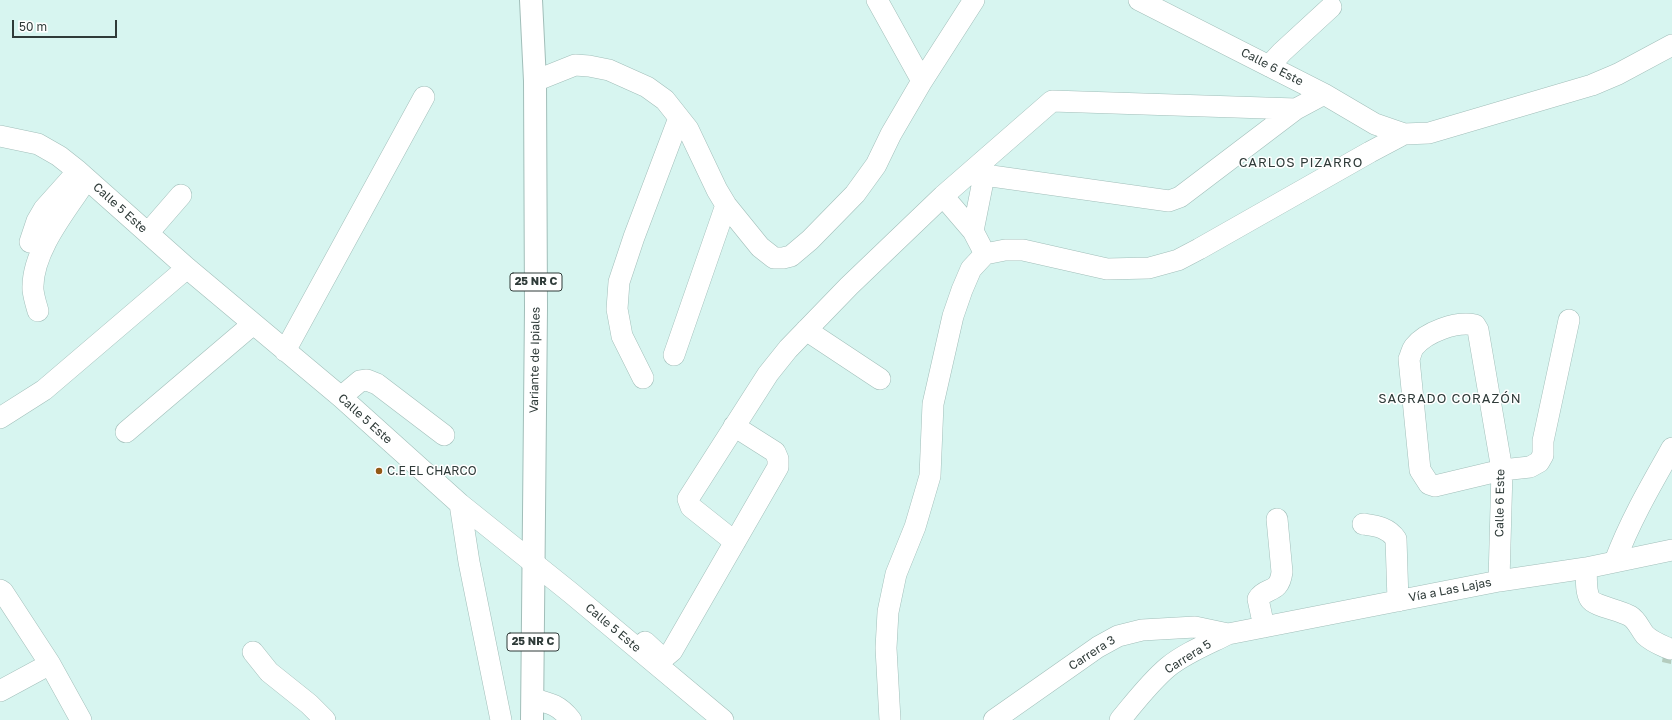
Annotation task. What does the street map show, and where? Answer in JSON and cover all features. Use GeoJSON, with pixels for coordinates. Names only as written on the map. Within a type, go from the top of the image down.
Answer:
{"type":"FeatureCollection","features":[{"type":"Feature","properties":{"kind":"highway","name":"Variante de Ipiales"},"geometry":{"type":"LineString","coordinates":[[531,0],[535,81],[536,308],[532,710]]}},
{"type":"Feature","properties":{"kind":"street"},"geometry":{"type":"LineString","coordinates":[[877,0],[922,81]]}},
{"type":"Feature","properties":{"kind":"street"},"geometry":{"type":"LineString","coordinates":[[535,81],[575,65],[609,70],[647,87],[665,100],[688,130],[717,190],[726,205],[760,248],[774,258],[783,258],[791,256],[810,240],[855,194],[876,165],[891,134],[922,81],[974,0]]}},
{"type":"Feature","properties":{"kind":"street","name":"Calle 6 Este"},"geometry":{"type":"LineString","coordinates":[[1139,0],[1324,94],[1375,124],[1404,134]]}},
{"type":"Feature","properties":{"kind":"street"},"geometry":{"type":"LineString","coordinates":[[1269,66],[1331,6]]}},
{"type":"Feature","properties":{"kind":"street"},"geometry":{"type":"LineString","coordinates":[[890,720],[886,648],[888,612],[896,574],[915,527],[930,476],[933,404],[953,316],[971,269],[985,254],[1005,250],[1024,250],[1107,269],[1149,268],[1178,260],[1404,134],[1429,133],[1592,85],[1618,74],[1672,46]]}},
{"type":"Feature","properties":{"kind":"street"},"geometry":{"type":"LineString","coordinates":[[977,174],[1169,201],[1180,197],[1296,110],[1324,94]]}},
{"type":"Feature","properties":{"kind":"street"},"geometry":{"type":"LineString","coordinates":[[285,350],[424,97]]}},
{"type":"Feature","properties":{"kind":"street"},"geometry":{"type":"LineString","coordinates":[[735,542],[692,507],[688,499],[768,374],[788,349],[849,286],[943,196],[977,174],[1052,101],[1296,110]]}},
{"type":"Feature","properties":{"kind":"street"},"geometry":{"type":"LineString","coordinates":[[643,378],[622,336],[617,309],[620,282],[634,237],[679,118]]}},
{"type":"Feature","properties":{"kind":"street","name":"Calle 5 Este"},"geometry":{"type":"LineString","coordinates":[[0,136],[38,144],[59,156],[83,175],[187,268],[341,397],[460,504],[571,593],[723,720]]}},
{"type":"Feature","properties":{"kind":"street"},"geometry":{"type":"LineString","coordinates":[[973,231],[977,174]]}},
{"type":"Feature","properties":{"kind":"street"},"geometry":{"type":"LineString","coordinates":[[30,242],[36,221],[44,209],[83,175]]}},
{"type":"Feature","properties":{"kind":"street"},"geometry":{"type":"LineString","coordinates":[[38,311],[34,298],[34,278],[45,243],[83,175]]}},
{"type":"Feature","properties":{"kind":"street"},"geometry":{"type":"LineString","coordinates":[[148,234],[181,196]]}},
{"type":"Feature","properties":{"kind":"street"},"geometry":{"type":"LineString","coordinates":[[943,196],[973,231],[985,254]]}},
{"type":"Feature","properties":{"kind":"street"},"geometry":{"type":"LineString","coordinates":[[674,355],[726,205]]}},
{"type":"Feature","properties":{"kind":"street"},"geometry":{"type":"LineString","coordinates":[[0,418],[44,390],[187,268]]}},
{"type":"Feature","properties":{"kind":"street"},"geometry":{"type":"LineString","coordinates":[[1502,470],[1530,467],[1539,462],[1542,455],[1543,441],[1569,320]]}},
{"type":"Feature","properties":{"kind":"street"},"geometry":{"type":"LineString","coordinates":[[126,432],[254,324]]}},
{"type":"Feature","properties":{"kind":"street","name":"Calle 6 Este"},"geometry":{"type":"LineString","coordinates":[[1499,581],[1502,470],[1478,330],[1475,325],[1470,324],[1447,327],[1421,340],[1412,349],[1409,359],[1420,470],[1429,484],[1435,486],[1502,470]]}},
{"type":"Feature","properties":{"kind":"street"},"geometry":{"type":"LineString","coordinates":[[806,330],[880,379]]}},
{"type":"Feature","properties":{"kind":"street"},"geometry":{"type":"LineString","coordinates":[[341,397],[360,381],[367,380],[376,384],[444,435]]}},
{"type":"Feature","properties":{"kind":"street"},"geometry":{"type":"LineString","coordinates":[[571,593],[585,591],[594,596],[658,654],[666,656],[672,651],[778,466],[778,459],[774,452],[734,426]]}},
{"type":"Feature","properties":{"kind":"street"},"geometry":{"type":"LineString","coordinates":[[1615,561],[1623,540],[1672,448]]}},
{"type":"Feature","properties":{"kind":"street"},"geometry":{"type":"LineString","coordinates":[[460,504],[469,562],[501,720]]}},
{"type":"Feature","properties":{"kind":"street"},"geometry":{"type":"LineString","coordinates":[[1264,627],[1258,599],[1263,594],[1277,587],[1282,579],[1277,519]]}},
{"type":"Feature","properties":{"kind":"street"},"geometry":{"type":"LineString","coordinates":[[1363,524],[1386,528],[1392,532],[1396,539],[1398,600]]}},
{"type":"Feature","properties":{"kind":"street","name":"Vía a Las Lajas"},"geometry":{"type":"LineString","coordinates":[[1228,634],[1398,600],[1499,581],[1586,568],[1672,550]]}},
{"type":"Feature","properties":{"kind":"street"},"geometry":{"type":"LineString","coordinates":[[1586,568],[1588,595],[1590,600],[1599,605],[1617,609],[1631,616],[1646,636],[1670,649]]}},
{"type":"Feature","properties":{"kind":"street"},"geometry":{"type":"LineString","coordinates":[[0,590],[3,592],[50,664],[81,720]]}},
{"type":"Feature","properties":{"kind":"street","name":"Carrera 3"},"geometry":{"type":"LineString","coordinates":[[994,720],[1098,647],[1118,636],[1142,630],[1195,627],[1228,634]]}},
{"type":"Feature","properties":{"kind":"street","name":"Carrera 5"},"geometry":{"type":"LineString","coordinates":[[1120,720],[1148,686],[1168,667],[1228,634]]}},
{"type":"Feature","properties":{"kind":"street"},"geometry":{"type":"LineString","coordinates":[[253,652],[269,672],[309,704],[325,720]]}},
{"type":"Feature","properties":{"kind":"street"},"geometry":{"type":"LineString","coordinates":[[0,691],[50,664]]}},
{"type":"Feature","properties":{"kind":"street"},"geometry":{"type":"LineString","coordinates":[[532,710],[554,704],[566,713],[571,720]]}},
{"type":"Feature","properties":{"kind":"building"},"geometry":{"type":"Polygon","coordinates":[[[1672,646],[1671,664],[1662,662],[1663,655],[1672,646]]]}},
{"type":"Feature","properties":{"kind":"place","name":"C.E EL CHARCO"},"geometry":{"type":"Point","coordinates":[379,471]}},
{"type":"Feature","properties":{"kind":"district","name":"CARLOS PIZARRO"},"geometry":{"type":"Point","coordinates":[1301,163]}},
{"type":"Feature","properties":{"kind":"district","name":"SAGRADO CORAZÓN"},"geometry":{"type":"Point","coordinates":[1450,399]}}]}
